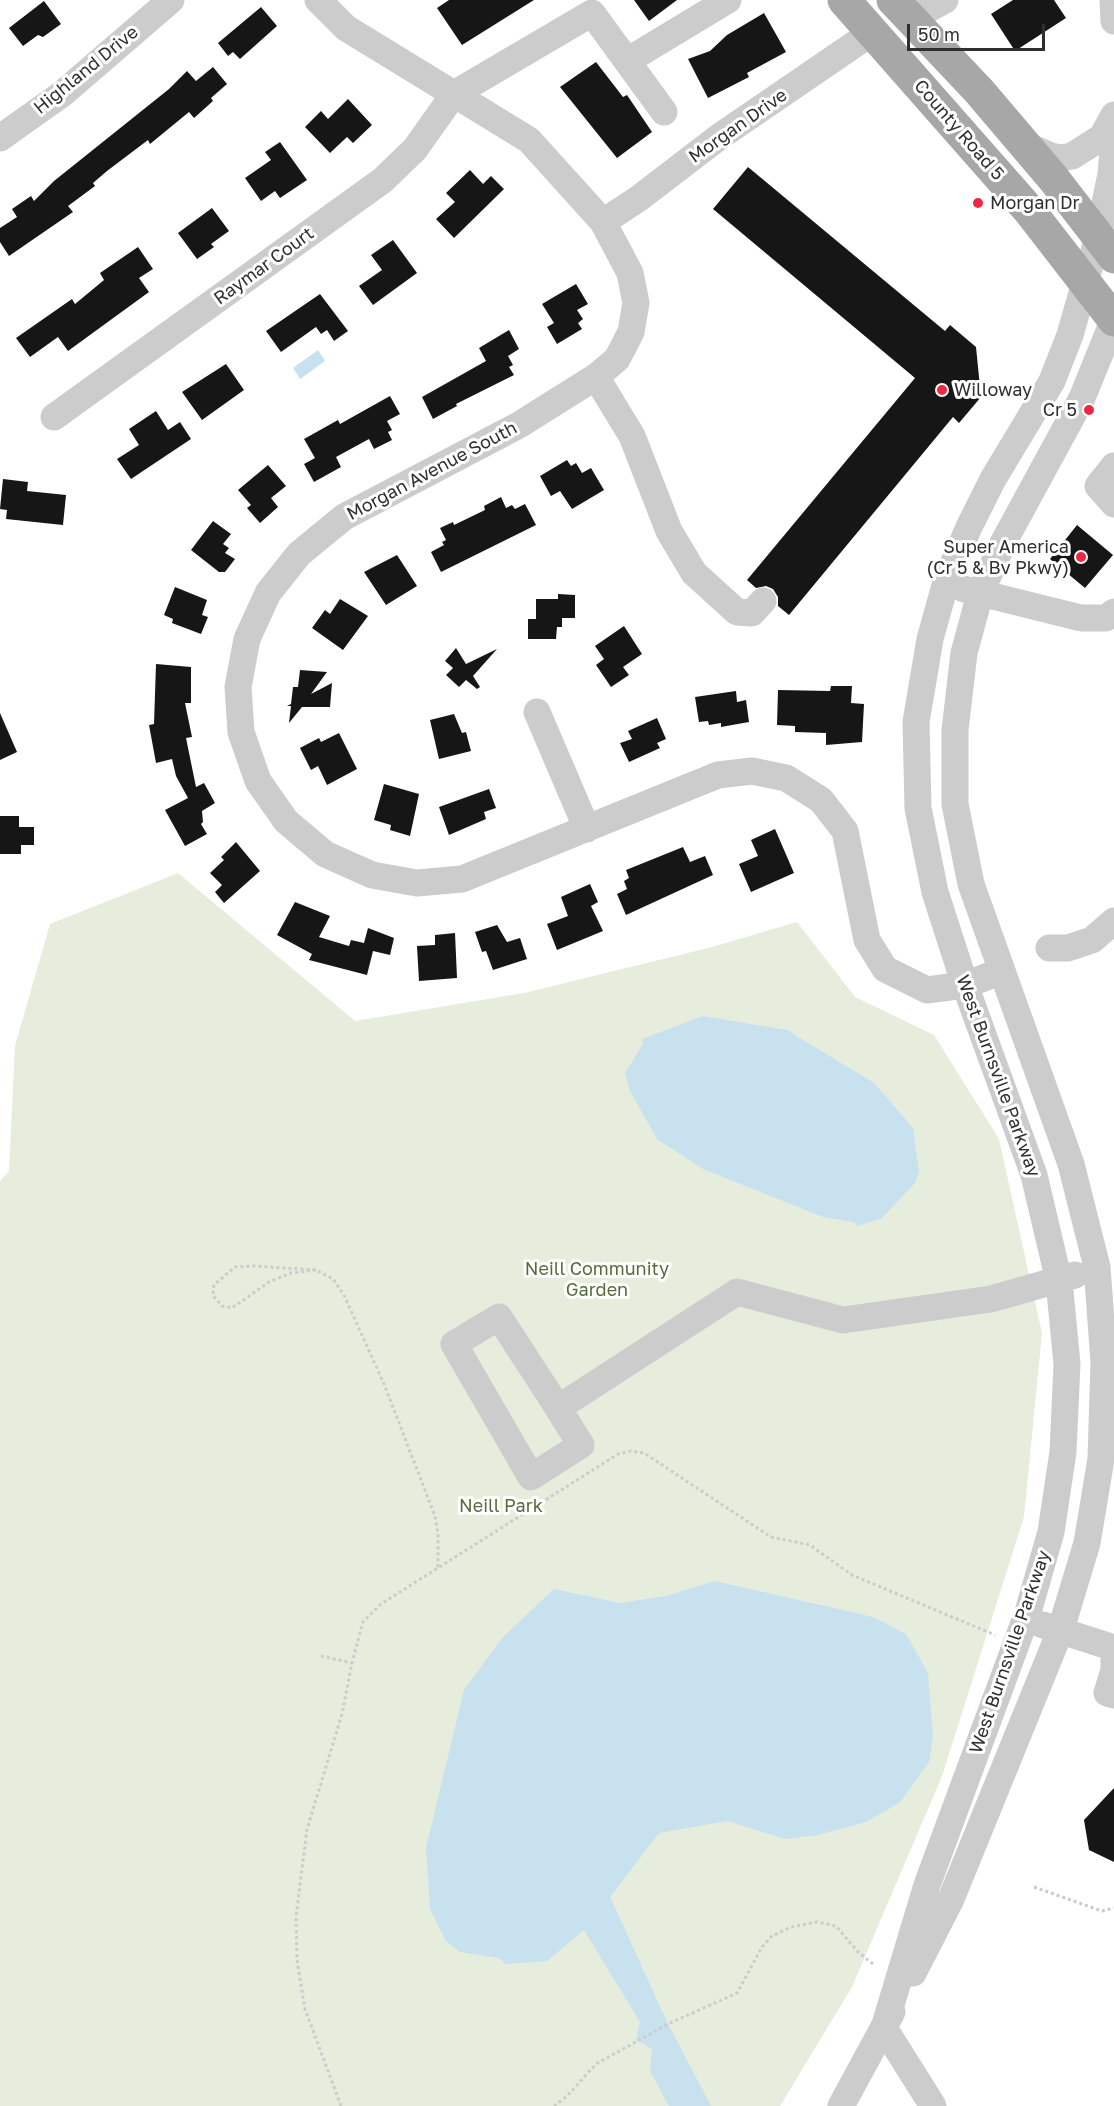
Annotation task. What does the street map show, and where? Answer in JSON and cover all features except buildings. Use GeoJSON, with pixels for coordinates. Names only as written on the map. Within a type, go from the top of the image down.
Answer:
{"type":"FeatureCollection","features":[{"type":"Feature","properties":{"kind":"main road","name":"County Road 5"},"geometry":{"type":"LineString","coordinates":[[844,0],[874,31],[1028,209],[1114,319]]}},
{"type":"Feature","properties":{"kind":"main road"},"geometry":{"type":"LineString","coordinates":[[902,10],[979,91],[1106,247]]}},
{"type":"Feature","properties":{"kind":"street","name":"Highland Drive"},"geometry":{"type":"LineString","coordinates":[[0,138],[62,94],[171,0]]}},
{"type":"Feature","properties":{"kind":"street","name":"Morgan Avenue South"},"geometry":{"type":"LineString","coordinates":[[318,0],[346,28],[529,140],[603,222],[630,273],[636,303],[631,332],[617,359],[596,377],[519,425],[344,517],[299,554],[268,593],[251,630],[238,687],[241,732],[258,781],[286,821],[325,854],[372,875],[417,883],[462,879],[718,775],[752,771],[786,778],[821,800],[844,831],[867,940],[885,969],[927,990],[965,985],[1002,971]]}},
{"type":"Feature","properties":{"kind":"street"},"geometry":{"type":"LineString","coordinates":[[627,61],[728,0]]}},
{"type":"Feature","properties":{"kind":"street"},"geometry":{"type":"LineString","coordinates":[[902,10],[945,0]]}},
{"type":"Feature","properties":{"kind":"street"},"geometry":{"type":"LineString","coordinates":[[1113,0],[1114,21]]}},
{"type":"Feature","properties":{"kind":"street"},"geometry":{"type":"LineString","coordinates":[[454,94],[587,7],[664,112]]}},
{"type":"Feature","properties":{"kind":"street","name":"Morgan Drive"},"geometry":{"type":"LineString","coordinates":[[603,222],[638,199],[719,137],[874,31]]}},
{"type":"Feature","properties":{"kind":"street","name":"Raymar Court"},"geometry":{"type":"LineString","coordinates":[[54,417],[384,180],[415,149],[454,94]]}},
{"type":"Feature","properties":{"kind":"street"},"geometry":{"type":"LineString","coordinates":[[1025,145],[1061,158],[1072,156],[1102,137],[1114,115]]}},
{"type":"Feature","properties":{"kind":"street","name":"West Burnsville Parkway"},"geometry":{"type":"LineString","coordinates":[[884,2028],[927,1885],[1024,1621],[1051,1532],[1063,1452],[1066,1364],[1059,1281],[1034,1175],[965,985],[935,892],[918,808],[916,722],[930,639],[946,584],[985,494],[1052,381],[1086,284],[1106,247],[1114,136]]}},
{"type":"Feature","properties":{"kind":"street","name":"West Burnsville Parkway"},"geometry":{"type":"LineString","coordinates":[[841,2106],[951,1899],[1061,1629],[1087,1543],[1101,1459],[1106,1266],[971,884],[955,804],[955,730],[964,653],[980,594],[1002,545],[1082,398],[1114,319]]}},
{"type":"Feature","properties":{"kind":"street"},"geometry":{"type":"LineString","coordinates":[[596,377],[632,436],[669,531],[694,573],[737,612],[752,613],[763,601]]}},
{"type":"Feature","properties":{"kind":"street"},"geometry":{"type":"LineString","coordinates":[[1082,398],[1114,382]]}},
{"type":"Feature","properties":{"kind":"street"},"geometry":{"type":"LineString","coordinates":[[1114,466],[1098,486],[1114,504]]}},
{"type":"Feature","properties":{"kind":"street"},"geometry":{"type":"LineString","coordinates":[[946,584],[1081,618],[1106,618],[1114,612]]}},
{"type":"Feature","properties":{"kind":"street"},"geometry":{"type":"LineString","coordinates":[[537,712],[587,829]]}},
{"type":"Feature","properties":{"kind":"street"},"geometry":{"type":"LineString","coordinates":[[1049,948],[1068,948],[1092,940],[1114,921]]}},
{"type":"Feature","properties":{"kind":"street"},"geometry":{"type":"LineString","coordinates":[[558,1408],[737,1292],[843,1320],[991,1299],[1106,1266]]}},
{"type":"Feature","properties":{"kind":"street"},"geometry":{"type":"LineString","coordinates":[[499,1317],[558,1408],[581,1445],[531,1477],[454,1344],[499,1317]]}},
{"type":"Feature","properties":{"kind":"street"},"geometry":{"type":"LineString","coordinates":[[1024,1621],[1061,1629],[1114,1648]]}},
{"type":"Feature","properties":{"kind":"street"},"geometry":{"type":"LineString","coordinates":[[1114,1653],[1114,1670],[1107,1693],[1114,1695]]}},
{"type":"Feature","properties":{"kind":"street"},"geometry":{"type":"LineString","coordinates":[[884,2028],[933,2106]]}},
{"type":"Feature","properties":{"kind":"path"},"geometry":{"type":"LineString","coordinates":[[316,1270],[291,1273],[269,1282],[232,1308],[222,1306],[213,1296],[214,1285],[234,1268],[254,1266],[316,1270],[333,1279],[344,1295],[384,1384],[435,1516],[438,1568]]}},
{"type":"Feature","properties":{"kind":"path"},"geometry":{"type":"LineString","coordinates":[[341,2106],[305,2009],[297,1960],[296,1917],[307,1829],[342,1713],[363,1622],[381,1604],[618,1454],[631,1451],[644,1453],[771,1537],[810,1545],[852,1575],[998,1636]]}},
{"type":"Feature","properties":{"kind":"path"},"geometry":{"type":"LineString","coordinates":[[321,1656],[352,1663]]}},
{"type":"Feature","properties":{"kind":"path"},"geometry":{"type":"LineString","coordinates":[[1034,1887],[1102,1911],[1114,1908]]}},
{"type":"Feature","properties":{"kind":"path"},"geometry":{"type":"LineString","coordinates":[[554,2106],[567,2096],[596,2064],[636,2040],[737,1993],[767,1941],[791,1927],[816,1922],[836,1926],[858,1952],[873,1964]]}},
{"type":"Feature","properties":{"kind":"green space","name":"Neill Park"},"geometry":{"type":"Polygon","coordinates":[[[178,873],[355,1021],[524,993],[712,947],[797,922],[855,997],[934,1035],[999,1139],[1042,1333],[1024,1517],[942,1776],[852,1987],[780,2106],[0,2106],[0,1181],[9,1171],[15,1046],[50,924],[178,873]]]}},
{"type":"Feature","properties":{"kind":"water"},"geometry":{"type":"Polygon","coordinates":[[[318,350],[325,361],[300,379],[293,368],[318,350]]]}},
{"type":"Feature","properties":{"kind":"water"},"geometry":{"type":"Polygon","coordinates":[[[703,1016],[787,1030],[874,1083],[913,1128],[919,1172],[915,1183],[882,1218],[858,1226],[853,1222],[823,1217],[703,1169],[657,1139],[630,1091],[625,1073],[643,1044],[642,1039],[703,1016]]]}},
{"type":"Feature","properties":{"kind":"water"},"geometry":{"type":"Polygon","coordinates":[[[715,1581],[873,1617],[906,1634],[928,1673],[933,1737],[929,1762],[900,1802],[866,1822],[818,1835],[785,1839],[727,1821],[659,1833],[610,1897],[668,2024],[711,2106],[669,2106],[650,2071],[652,2049],[636,2040],[640,2022],[584,1930],[547,1961],[506,1964],[499,1958],[460,1952],[446,1941],[430,1909],[426,1848],[464,1690],[503,1637],[554,1589],[620,1603],[666,1596],[715,1581]]]}},
{"type":"Feature","properties":{"kind":"place","name":"Morgan Dr"},"geometry":{"type":"Point","coordinates":[978,203]}},
{"type":"Feature","properties":{"kind":"place","name":"Willoway"},"geometry":{"type":"Point","coordinates":[942,390]}},
{"type":"Feature","properties":{"kind":"place","name":"Cr 5"},"geometry":{"type":"Point","coordinates":[1089,410]}},
{"type":"Feature","properties":{"kind":"place","name":"Super America (Cr 5 & Bv Pkwy)"},"geometry":{"type":"Point","coordinates":[1081,557]}},
{"type":"Feature","properties":{"kind":"park label","name":"Neill Community Garden"},"geometry":{"type":"Point","coordinates":[597,1279]}}]}
